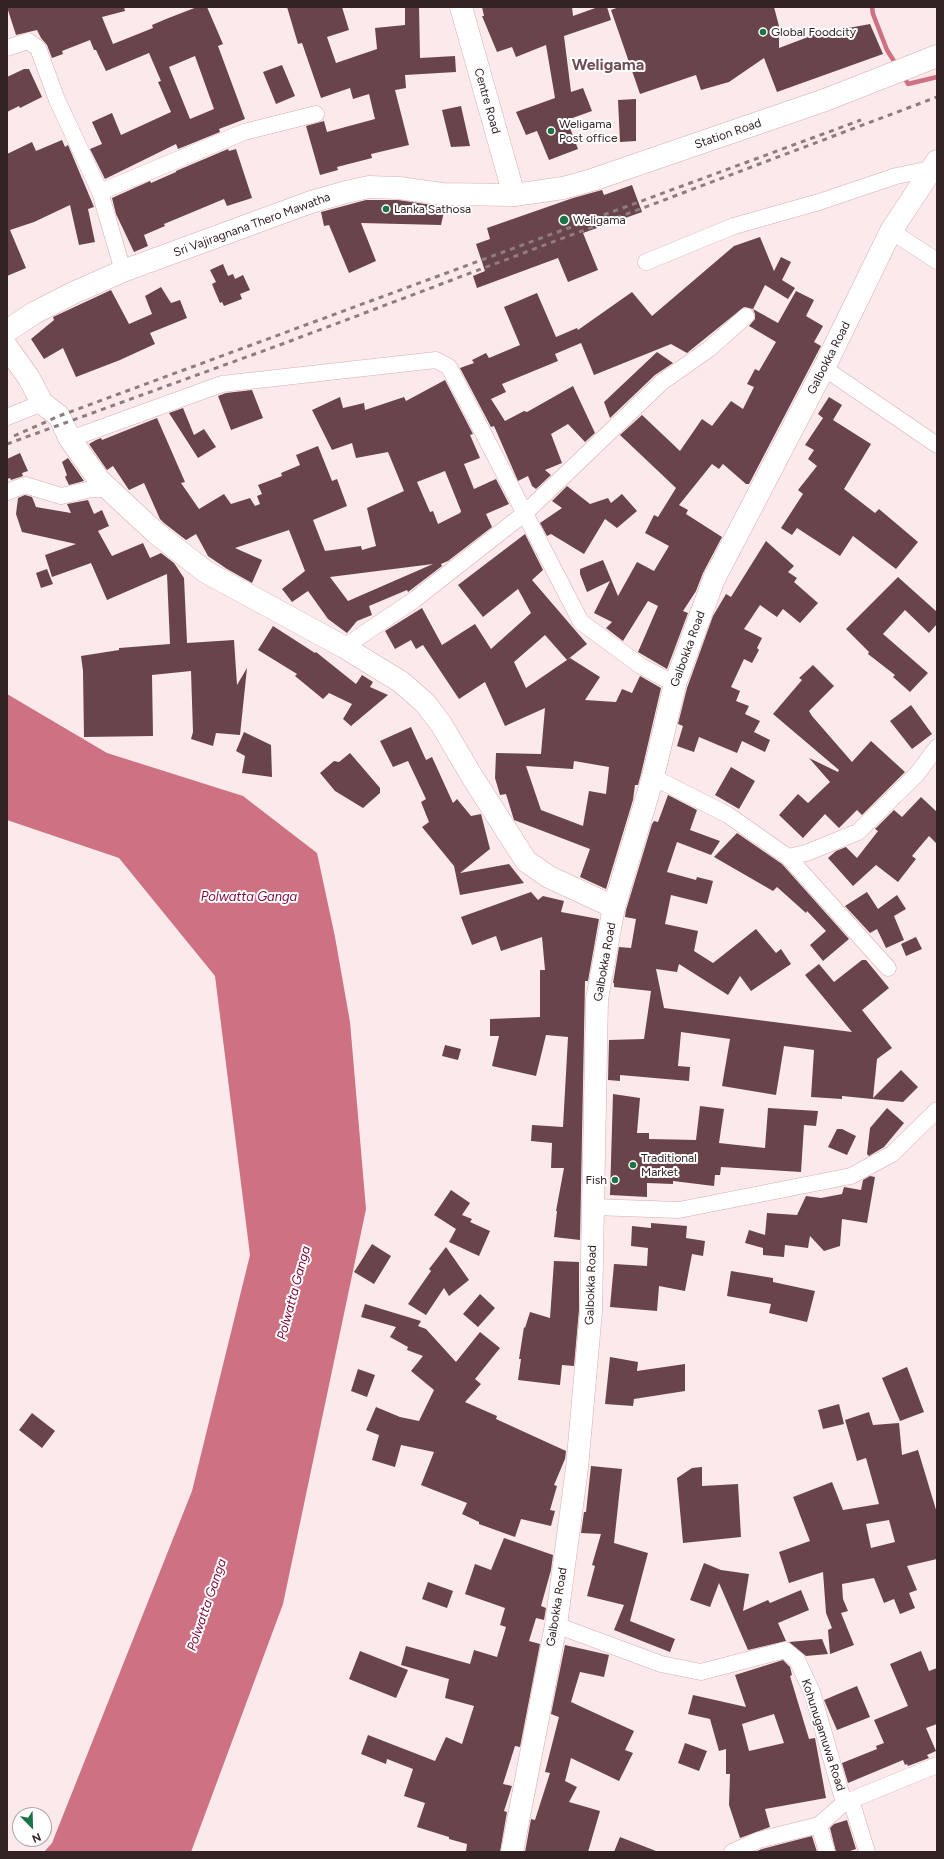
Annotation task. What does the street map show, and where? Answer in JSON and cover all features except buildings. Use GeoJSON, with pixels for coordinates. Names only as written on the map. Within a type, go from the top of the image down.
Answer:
{"type":"FeatureCollection","features":[{"type":"Feature","properties":{"kind":"main road","name":"Centre Road"},"geometry":{"type":"LineString","coordinates":[[461,7],[514,195]]}},
{"type":"Feature","properties":{"kind":"main road","name":"Station Road"},"geometry":{"type":"LineString","coordinates":[[514,195],[562,188],[592,180],[748,127],[873,81],[927,59]]}},
{"type":"Feature","properties":{"kind":"main road","name":"Galbokka Road"},"geometry":{"type":"LineString","coordinates":[[512,1852],[556,1625],[577,1468],[591,1311],[596,999],[614,908],[653,777],[675,684],[714,579],[824,368],[892,231],[934,165]]}},
{"type":"Feature","properties":{"kind":"main road","name":"Sri Vajiragnana Thero Mawatha"},"geometry":{"type":"LineString","coordinates":[[7,331],[47,306],[124,271],[311,202],[369,187],[399,188],[442,194],[514,195]]}},
{"type":"Feature","properties":{"kind":"main road"},"geometry":{"type":"LineString","coordinates":[[7,348],[29,378],[42,402],[59,416],[70,439],[99,480],[108,489],[156,533],[206,572],[344,647],[401,682],[425,702],[441,724],[473,778],[526,861],[549,877],[614,908]]}},
{"type":"Feature","properties":{"kind":"street"},"geometry":{"type":"LineString","coordinates":[[7,48],[28,41],[38,48],[57,100],[100,192],[124,271]]}},
{"type":"Feature","properties":{"kind":"street"},"geometry":{"type":"LineString","coordinates":[[100,192],[244,132],[316,114]]}},
{"type":"Feature","properties":{"kind":"street"},"geometry":{"type":"LineString","coordinates":[[646,262],[734,226],[819,202],[934,165]]}},
{"type":"Feature","properties":{"kind":"street"},"geometry":{"type":"LineString","coordinates":[[892,231],[937,261]]}},
{"type":"Feature","properties":{"kind":"street"},"geometry":{"type":"LineString","coordinates":[[344,647],[414,600],[525,513],[662,382],[709,350],[746,316]]}},
{"type":"Feature","properties":{"kind":"street"},"geometry":{"type":"LineString","coordinates":[[70,439],[222,384],[436,360],[449,367],[580,622],[641,666],[675,684]]}},
{"type":"Feature","properties":{"kind":"street"},"geometry":{"type":"LineString","coordinates":[[824,368],[937,445]]}},
{"type":"Feature","properties":{"kind":"street"},"geometry":{"type":"LineString","coordinates":[[7,417],[42,402]]}},
{"type":"Feature","properties":{"kind":"street"},"geometry":{"type":"LineString","coordinates":[[7,492],[25,485],[61,496],[92,489],[108,489]]}},
{"type":"Feature","properties":{"kind":"street"},"geometry":{"type":"LineString","coordinates":[[788,856],[806,853],[858,832],[917,774],[937,747]]}},
{"type":"Feature","properties":{"kind":"street"},"geometry":{"type":"LineString","coordinates":[[653,777],[728,815],[788,856],[888,968]]}},
{"type":"Feature","properties":{"kind":"street"},"geometry":{"type":"LineString","coordinates":[[593,1207],[680,1210],[851,1176],[892,1154],[937,1110]]}},
{"type":"Feature","properties":{"kind":"street","name":"Kohunugamuwa Road"},"geometry":{"type":"LineString","coordinates":[[556,1625],[661,1664],[702,1672],[785,1650],[797,1660],[812,1692],[848,1802]]}},
{"type":"Feature","properties":{"kind":"street"},"geometry":{"type":"LineString","coordinates":[[732,1852],[759,1840],[820,1825],[848,1802],[937,1764]]}},
{"type":"Feature","properties":{"kind":"street"},"geometry":{"type":"LineString","coordinates":[[848,1802],[867,1852]]}},
{"type":"Feature","properties":{"kind":"street"},"geometry":{"type":"LineString","coordinates":[[820,1825],[827,1852]]}},
{"type":"Feature","properties":{"kind":"water","name":"Polwatta Ganga"},"geometry":{"type":"Polygon","coordinates":[[[7,694],[107,753],[243,796],[317,853],[335,937],[350,1022],[366,1209],[283,1604],[191,1852],[44,1852],[48,1847],[52,1847],[52,1843],[192,1491],[250,1255],[215,976],[119,858],[7,820],[7,694]]]}},
{"type":"Feature","properties":{"kind":"waterway"},"geometry":{"type":"LineString","coordinates":[[872,7],[873,14],[887,50],[897,66]]}},
{"type":"Feature","properties":{"kind":"waterway"},"geometry":{"type":"LineString","coordinates":[[903,75],[908,84],[937,77]]}},
{"type":"Feature","properties":{"kind":"railway"},"geometry":{"type":"LineString","coordinates":[[7,444],[285,343],[937,97]]}},
{"type":"Feature","properties":{"kind":"railway"},"geometry":{"type":"LineString","coordinates":[[14,436],[59,416],[861,120]]}},
{"type":"Feature","properties":{"kind":"place","name":"Global Foodcity"},"geometry":{"type":"Point","coordinates":[763,32]}},
{"type":"Feature","properties":{"kind":"place","name":"Weligama Post office"},"geometry":{"type":"Point","coordinates":[551,131]}},
{"type":"Feature","properties":{"kind":"place","name":"Lanka Sathosa"},"geometry":{"type":"Point","coordinates":[386,209]}},
{"type":"Feature","properties":{"kind":"place","name":"Weligama"},"geometry":{"type":"Point","coordinates":[564,220]}},
{"type":"Feature","properties":{"kind":"place","name":"Traditional Market"},"geometry":{"type":"Point","coordinates":[633,1165]}},
{"type":"Feature","properties":{"kind":"place","name":"Fish"},"geometry":{"type":"Point","coordinates":[615,1180]}},
{"type":"Feature","properties":{"kind":"district","name":"Weligama"},"geometry":{"type":"Point","coordinates":[608,65]}}]}
